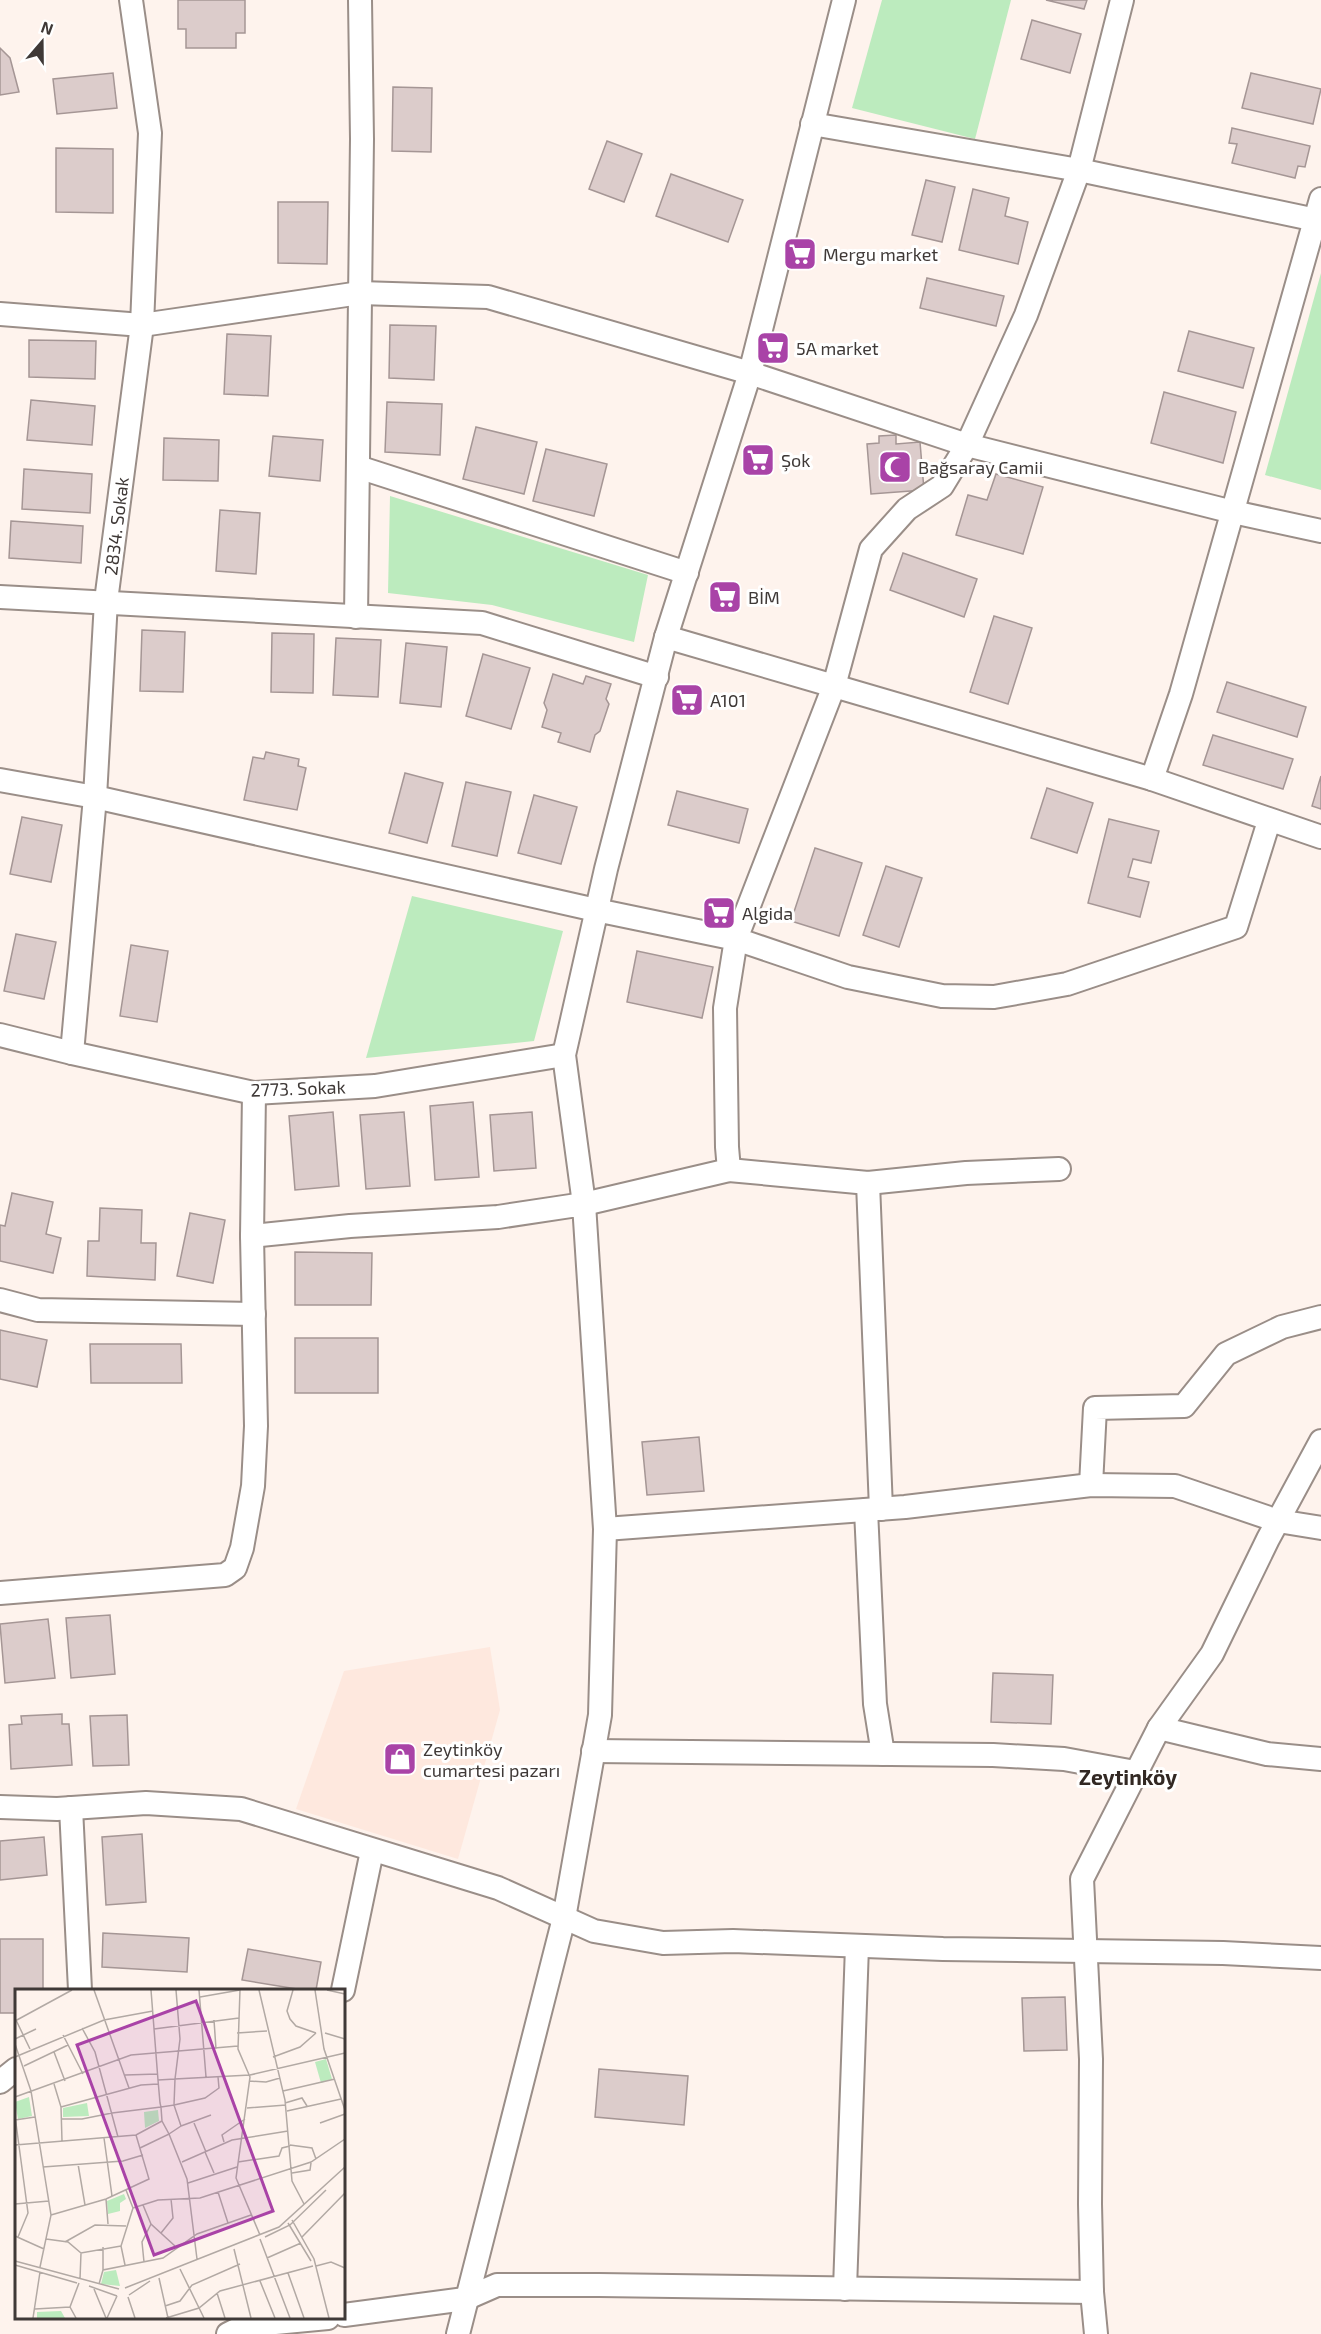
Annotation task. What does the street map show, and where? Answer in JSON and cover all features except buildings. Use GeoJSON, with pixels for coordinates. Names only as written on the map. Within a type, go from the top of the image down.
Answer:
{"type":"FeatureCollection","features":[{"type":"Feature","properties":{"kind":"street","name":"2834. Sokak"},"geometry":{"type":"LineString","coordinates":[[72,1053],[95,797],[106,601],[142,325],[150,133],[131,0]]}},
{"type":"Feature","properties":{"kind":"street"},"geometry":{"type":"LineString","coordinates":[[356,617],[362,140],[360,0]]}},
{"type":"Feature","properties":{"kind":"street"},"geometry":{"type":"LineString","coordinates":[[458,2334],[465,2299],[564,1918],[600,1715],[605,1529],[584,1204],[564,1054],[596,910],[666,637],[750,373],[844,0]]}},
{"type":"Feature","properties":{"kind":"street"},"geometry":{"type":"LineString","coordinates":[[729,1170],[726,1008],[736,939],[834,686],[871,549],[907,508],[942,486],[967,445],[1026,315],[1079,170],[1122,0]]}},
{"type":"Feature","properties":{"kind":"street"},"geometry":{"type":"LineString","coordinates":[[812,124],[1319,213],[1181,694],[1152,779]]}},
{"type":"Feature","properties":{"kind":"street"},"geometry":{"type":"LineString","coordinates":[[0,314],[142,325],[360,293],[488,297],[750,373],[967,445],[1233,512],[1321,531]]}},
{"type":"Feature","properties":{"kind":"street"},"geometry":{"type":"LineString","coordinates":[[358,467],[687,573]]}},
{"type":"Feature","properties":{"kind":"street"},"geometry":{"type":"LineString","coordinates":[[0,597],[482,623],[657,677]]}},
{"type":"Feature","properties":{"kind":"street"},"geometry":{"type":"LineString","coordinates":[[666,637],[1152,779],[1321,837]]}},
{"type":"Feature","properties":{"kind":"street"},"geometry":{"type":"LineString","coordinates":[[0,780],[95,797],[596,910],[736,939],[848,977],[942,996],[994,997],[1067,984],[1236,927],[1269,821]]}},
{"type":"Feature","properties":{"kind":"street","name":"2773. Sokak"},"geometry":{"type":"LineString","coordinates":[[0,1035],[254,1093],[375,1086],[564,1054]]}},
{"type":"Feature","properties":{"kind":"street"},"geometry":{"type":"LineString","coordinates":[[0,1593],[225,1575],[235,1568],[242,1548],[253,1486],[256,1426],[252,1236],[254,1093]]}},
{"type":"Feature","properties":{"kind":"street"},"geometry":{"type":"LineString","coordinates":[[252,1236],[350,1226],[498,1217],[584,1204],[729,1170],[868,1183],[966,1173],[1059,1169]]}},
{"type":"Feature","properties":{"kind":"street"},"geometry":{"type":"LineString","coordinates":[[868,1183],[875,1704],[883,1754]]}},
{"type":"Feature","properties":{"kind":"street"},"geometry":{"type":"LineString","coordinates":[[0,1300],[38,1310],[254,1314]]}},
{"type":"Feature","properties":{"kind":"street"},"geometry":{"type":"LineString","coordinates":[[1091,1485],[1095,1408],[1184,1406],[1226,1354],[1282,1327],[1321,1317]]}},
{"type":"Feature","properties":{"kind":"street"},"geometry":{"type":"LineString","coordinates":[[1096,2334],[1092,2292],[1090,2204],[1091,2059],[1082,1879],[1159,1728],[1212,1654],[1278,1521],[1321,1441]]}},
{"type":"Feature","properties":{"kind":"street"},"geometry":{"type":"LineString","coordinates":[[605,1529],[874,1509],[1091,1485],[1175,1486],[1278,1521],[1321,1528]]}},
{"type":"Feature","properties":{"kind":"street"},"geometry":{"type":"LineString","coordinates":[[1159,1728],[1267,1754],[1321,1759]]}},
{"type":"Feature","properties":{"kind":"street"},"geometry":{"type":"LineString","coordinates":[[593,1751],[993,1755],[1064,1759],[1135,1772]]}},
{"type":"Feature","properties":{"kind":"street"},"geometry":{"type":"LineString","coordinates":[[0,1807],[71,1808],[146,1803],[241,1809],[498,1888],[594,1931],[663,1943],[733,1941],[857,1946],[1223,1953],[1321,1958]]}},
{"type":"Feature","properties":{"kind":"street"},"geometry":{"type":"LineString","coordinates":[[71,1808],[80,1989]]}},
{"type":"Feature","properties":{"kind":"street"},"geometry":{"type":"LineString","coordinates":[[343,1989],[372,1851]]}},
{"type":"Feature","properties":{"kind":"street"},"geometry":{"type":"LineString","coordinates":[[845,2289],[857,1946]]}},
{"type":"Feature","properties":{"kind":"street"},"geometry":{"type":"LineString","coordinates":[[0,2082],[15,2070]]}},
{"type":"Feature","properties":{"kind":"street"},"geometry":{"type":"LineString","coordinates":[[345,2316],[465,2299],[497,2285],[1092,2292]]}},
{"type":"Feature","properties":{"kind":"street"},"geometry":{"type":"LineString","coordinates":[[237,2326],[317,2319]]}},
{"type":"Feature","properties":{"kind":"shaded area","name":"Zeytinköy cumartesi pazarı"},"geometry":{"type":"Polygon","coordinates":[[[490,1647],[500,1710],[458,1859],[296,1809],[344,1671],[490,1647]]]}},
{"type":"Feature","properties":{"kind":"green space"},"geometry":{"type":"Polygon","coordinates":[[[882,0],[1011,0],[975,139],[852,108],[882,0]]]}},
{"type":"Feature","properties":{"kind":"green space"},"geometry":{"type":"Polygon","coordinates":[[[1321,273],[1321,490],[1265,475],[1321,273]]]}},
{"type":"Feature","properties":{"kind":"green space"},"geometry":{"type":"Polygon","coordinates":[[[390,496],[648,575],[634,642],[492,605],[388,593],[390,496]]]}},
{"type":"Feature","properties":{"kind":"green space"},"geometry":{"type":"Polygon","coordinates":[[[412,896],[563,931],[534,1041],[366,1058],[412,896]]]}},
{"type":"Feature","properties":{"kind":"place","name":"Mergu market"},"geometry":{"type":"Point","coordinates":[800,254]}},
{"type":"Feature","properties":{"kind":"place","name":"5A market"},"geometry":{"type":"Point","coordinates":[773,348]}},
{"type":"Feature","properties":{"kind":"place","name":"Şok"},"geometry":{"type":"Point","coordinates":[758,460]}},
{"type":"Feature","properties":{"kind":"place","name":"Bağsaray Camii"},"geometry":{"type":"Point","coordinates":[895,467]}},
{"type":"Feature","properties":{"kind":"place","name":"BİM"},"geometry":{"type":"Point","coordinates":[725,597]}},
{"type":"Feature","properties":{"kind":"place","name":"A101"},"geometry":{"type":"Point","coordinates":[687,700]}},
{"type":"Feature","properties":{"kind":"place","name":"Algida"},"geometry":{"type":"Point","coordinates":[719,913]}},
{"type":"Feature","properties":{"kind":"place","name":"Zeytinköy cumartesi pazarı"},"geometry":{"type":"Point","coordinates":[400,1759]}},
{"type":"Feature","properties":{"kind":"district","name":"Zeytinköy"},"geometry":{"type":"Point","coordinates":[1128,1776]}}]}
